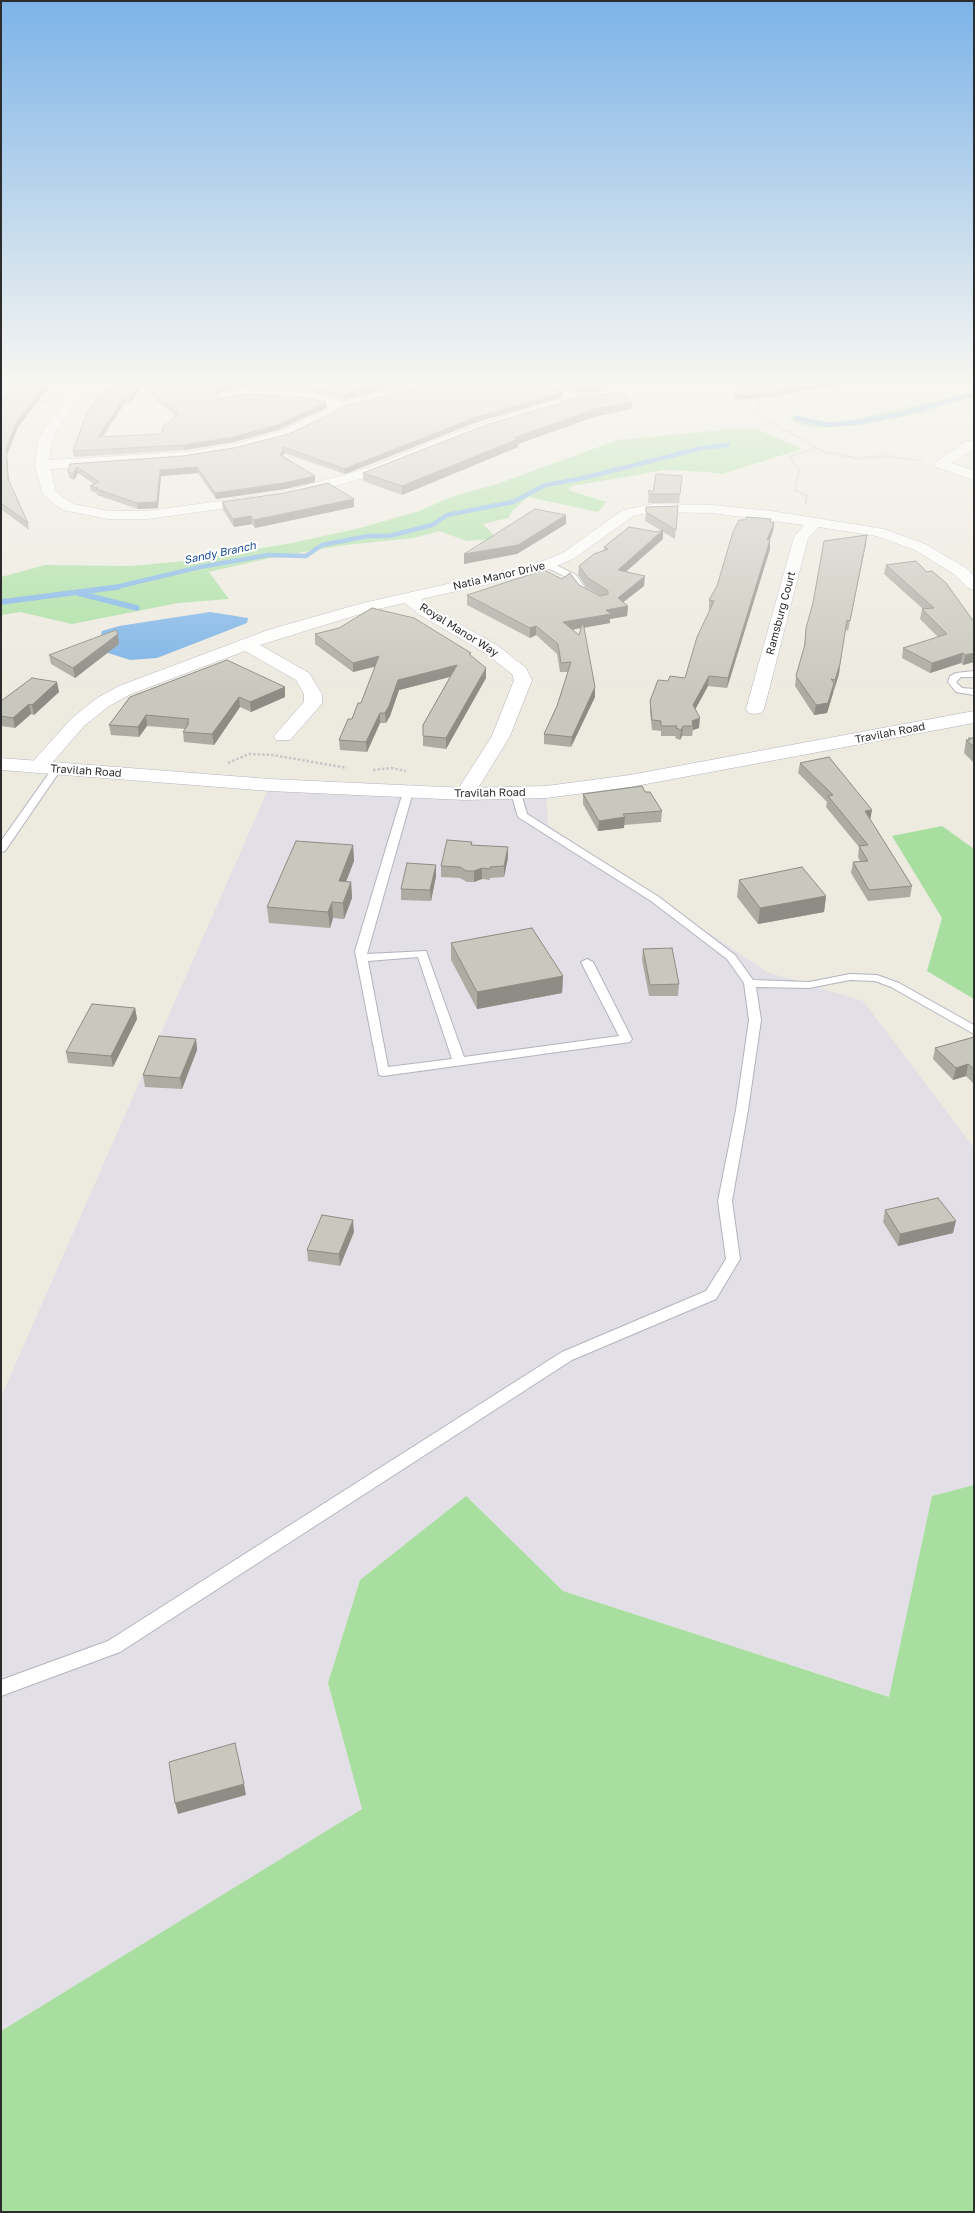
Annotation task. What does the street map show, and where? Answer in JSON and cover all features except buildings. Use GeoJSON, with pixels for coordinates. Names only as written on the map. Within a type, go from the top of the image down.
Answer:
{"type":"FeatureCollection","features":[{"type":"Feature","properties":{"kind":"main road","name":"Travilah Road"},"geometry":{"type":"LineString","coordinates":[[1,764],[270,785],[465,794],[546,792],[630,781],[974,717]]}},
{"type":"Feature","properties":{"kind":"street"},"geometry":{"type":"LineString","coordinates":[[48,486],[49,492],[68,507],[108,515],[147,515],[267,498]]}},
{"type":"Feature","properties":{"kind":"street"},"geometry":{"type":"LineString","coordinates":[[285,495],[319,486]]}},
{"type":"Feature","properties":{"kind":"street","name":"Natia Manor Drive"},"geometry":{"type":"LineString","coordinates":[[48,768],[78,722],[103,702],[125,690],[274,634],[408,597],[508,576],[549,565],[568,556],[628,513],[652,508],[712,510],[810,521],[879,532],[920,548],[960,571],[974,585]]}},
{"type":"Feature","properties":{"kind":"street","name":"Ramsburg Court"},"geometry":{"type":"LineString","coordinates":[[755,709],[801,537],[810,521]]}},
{"type":"Feature","properties":{"kind":"street","name":"Royal Manor Way"},"geometry":{"type":"LineString","coordinates":[[408,597],[426,612],[491,649],[520,672],[523,680],[501,736],[465,794]]}},
{"type":"Feature","properties":{"kind":"street"},"geometry":{"type":"LineString","coordinates":[[247,645],[303,677],[313,694],[313,703],[283,736]]}},
{"type":"Feature","properties":{"kind":"lane"},"geometry":{"type":"LineString","coordinates":[[549,565],[573,577],[583,591],[603,602]]}},
{"type":"Feature","properties":{"kind":"lane"},"geometry":{"type":"LineString","coordinates":[[974,674],[959,675],[953,678],[952,682],[959,690],[974,692]]}},
{"type":"Feature","properties":{"kind":"lane"},"geometry":{"type":"LineString","coordinates":[[1,849],[48,768]]}},
{"type":"Feature","properties":{"kind":"lane"},"geometry":{"type":"LineString","coordinates":[[408,792],[361,951],[383,1072],[626,1039],[587,962]]}},
{"type":"Feature","properties":{"kind":"lane"},"geometry":{"type":"LineString","coordinates":[[1,1688],[114,1647],[566,1356],[710,1295],[733,1259],[725,1201],[742,1110],[755,1020],[750,983],[731,957],[654,899],[522,816],[516,793]]}},
{"type":"Feature","properties":{"kind":"lane"},"geometry":{"type":"LineString","coordinates":[[362,958],[422,953],[459,1061]]}},
{"type":"Feature","properties":{"kind":"lane"},"geometry":{"type":"LineString","coordinates":[[750,983],[809,985],[850,977],[877,978],[895,985],[974,1030]]}},
{"type":"Feature","properties":{"kind":"path"},"geometry":{"type":"LineString","coordinates":[[795,486],[795,490],[807,496],[805,502],[814,507],[810,521]]}},
{"type":"Feature","properties":{"kind":"shaded area"},"geometry":{"type":"Polygon","coordinates":[[[270,785],[546,792],[548,825],[767,972],[863,1001],[974,1148],[974,1485],[932,1496],[890,1697],[563,1591],[466,1497],[360,1580],[328,1683],[362,1809],[1,2031],[1,1397],[270,785]]]}},
{"type":"Feature","properties":{"kind":"green space"},"geometry":{"type":"Polygon","coordinates":[[[489,486],[572,486],[568,490],[606,502],[598,512],[528,497],[513,510],[508,518],[483,524],[492,533],[492,539],[467,541],[439,531],[414,538],[345,545],[274,557],[209,572],[229,599],[178,603],[72,624],[20,612],[1,615],[1,577],[45,565],[130,566],[185,561],[292,543],[360,528],[419,511],[451,497],[489,486]]]}},
{"type":"Feature","properties":{"kind":"green space"},"geometry":{"type":"Polygon","coordinates":[[[942,826],[974,849],[974,999],[927,971],[942,918],[892,836],[942,826]]]}},
{"type":"Feature","properties":{"kind":"green space"},"geometry":{"type":"Polygon","coordinates":[[[974,1485],[974,2212],[1,2212],[1,2031],[362,1809],[328,1683],[360,1580],[466,1496],[563,1591],[889,1697],[932,1496],[974,1485]]]}},
{"type":"Feature","properties":{"kind":"water"},"geometry":{"type":"Polygon","coordinates":[[[210,612],[248,618],[247,623],[157,658],[130,660],[108,653],[110,640],[100,638],[102,631],[119,626],[210,612]]]}},
{"type":"Feature","properties":{"kind":"waterway","name":"Sandy Branch"},"geometry":{"type":"LineString","coordinates":[[114,588],[200,567],[268,555],[306,556],[322,545],[368,536],[389,536],[432,525],[447,515],[513,502],[543,486]]}},
{"type":"Feature","properties":{"kind":"waterway","name":"Sandy Branch"},"geometry":{"type":"LineString","coordinates":[[1,602],[114,588]]}},
{"type":"Feature","properties":{"kind":"waterway"},"geometry":{"type":"LineString","coordinates":[[78,593],[137,608]]}}]}
